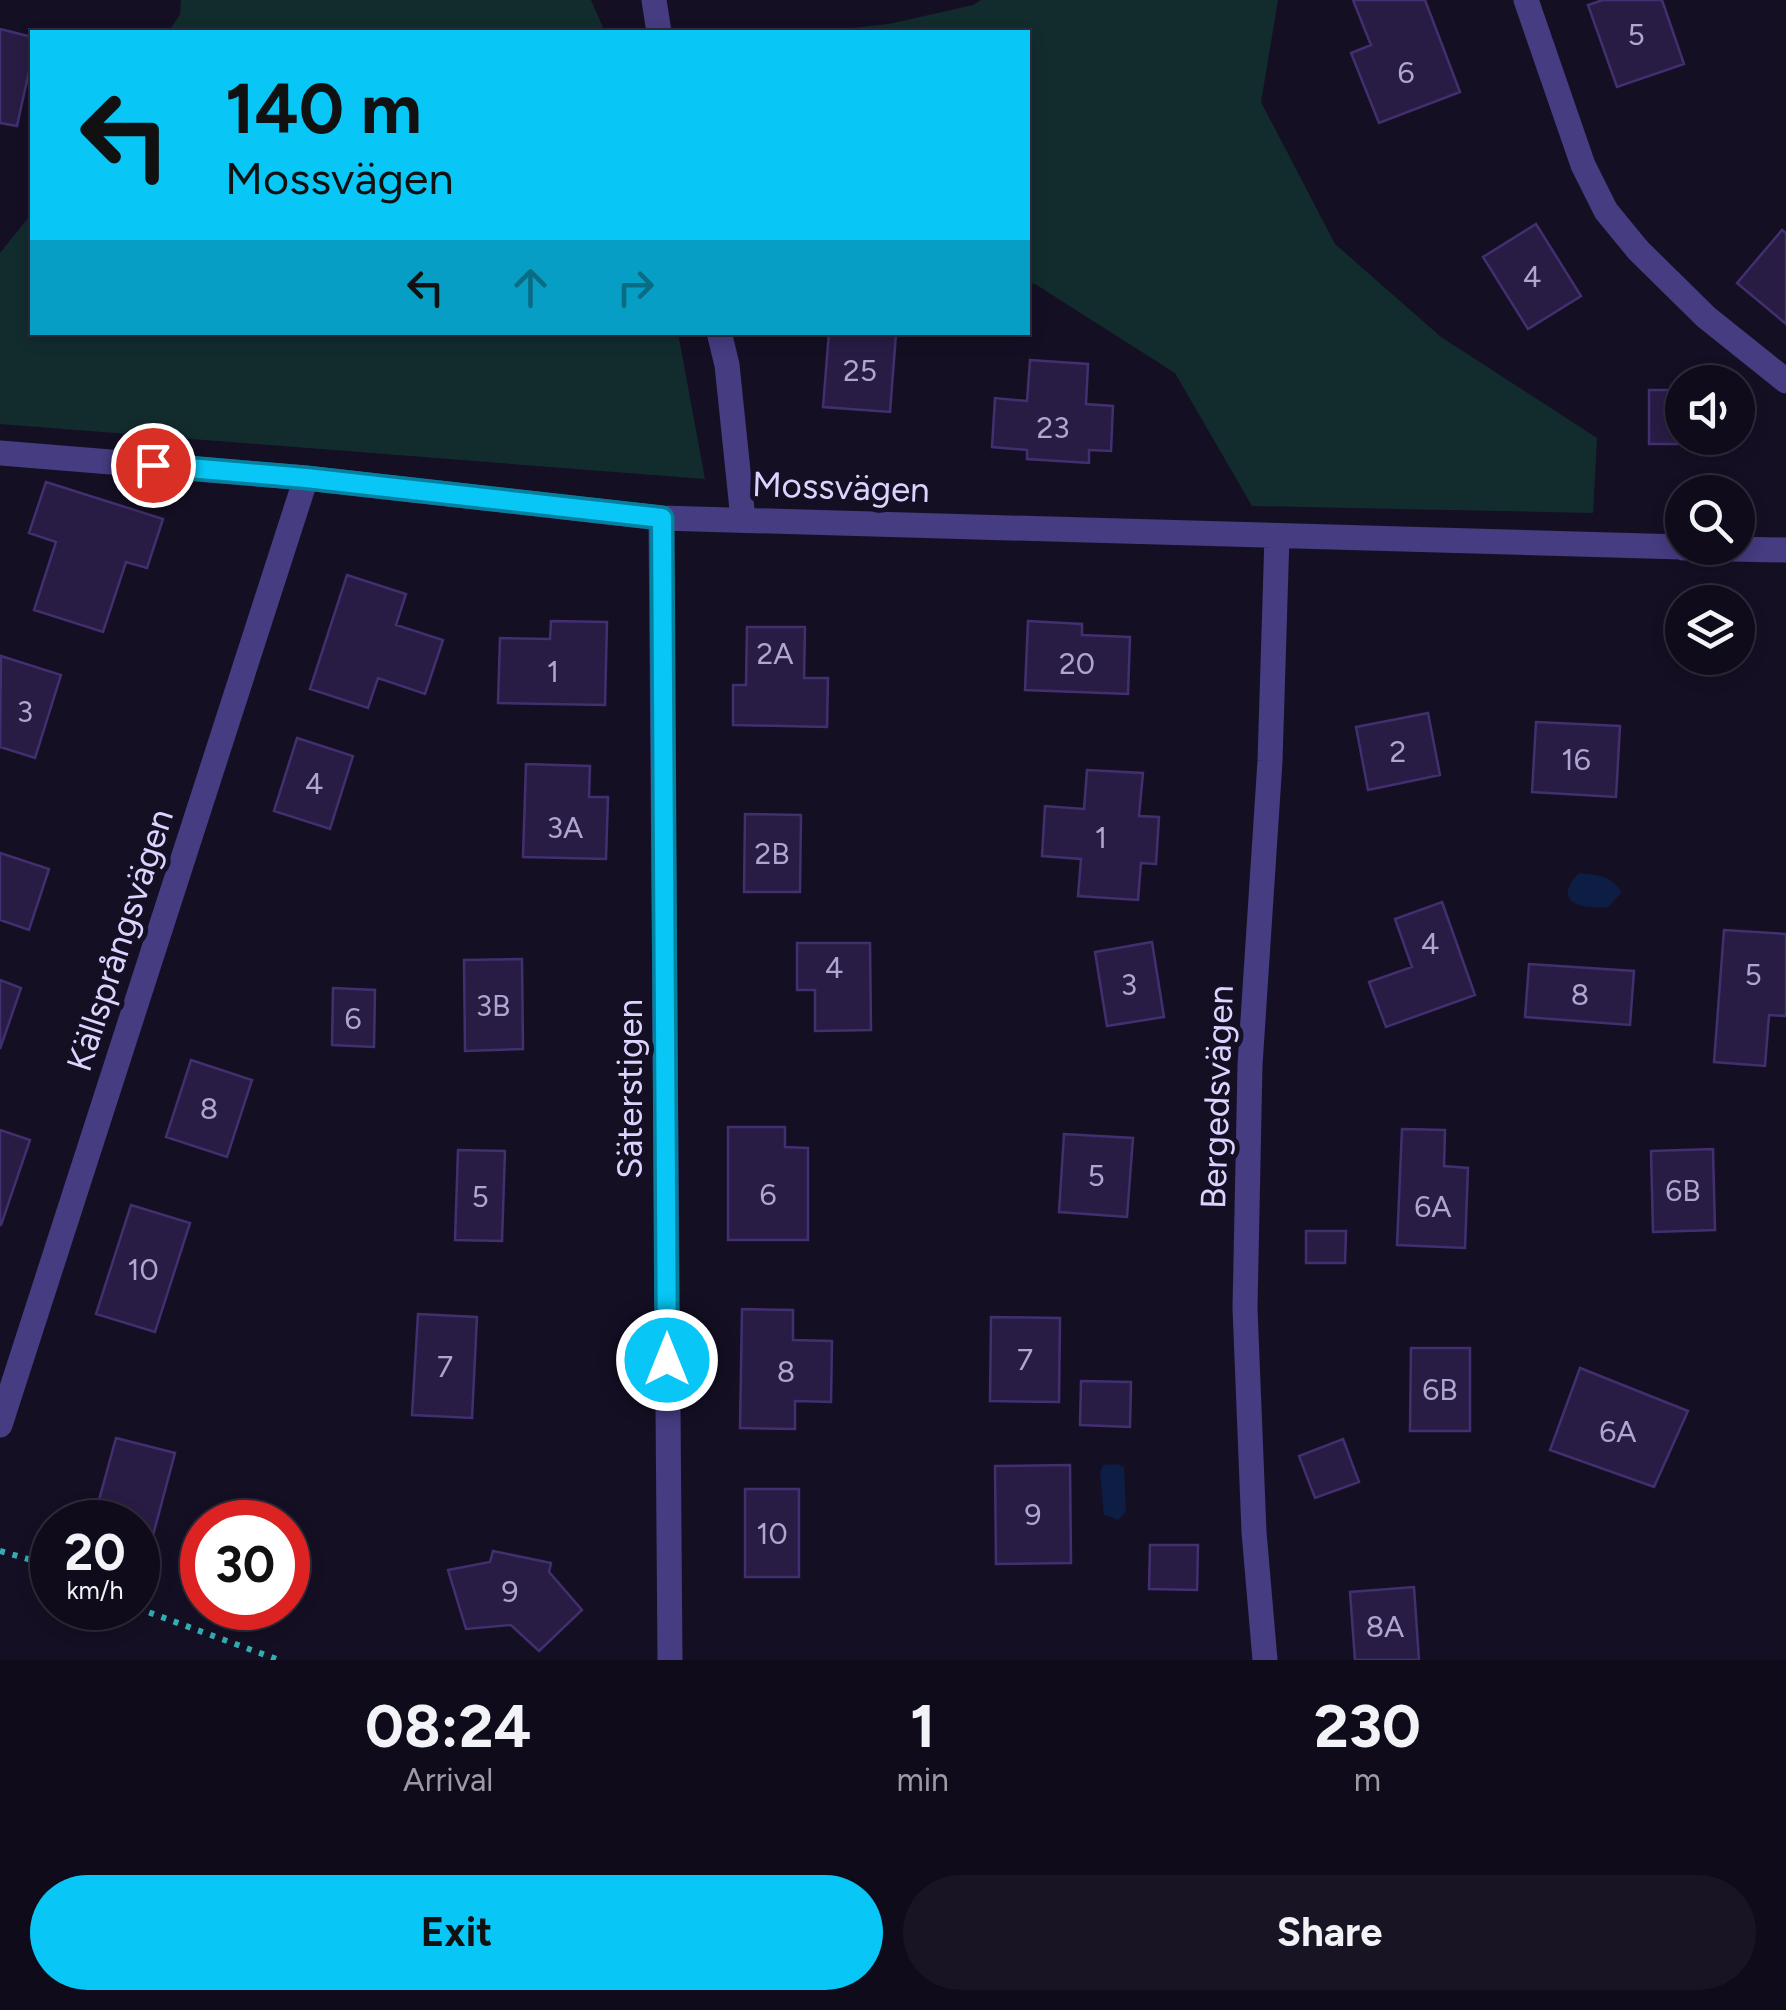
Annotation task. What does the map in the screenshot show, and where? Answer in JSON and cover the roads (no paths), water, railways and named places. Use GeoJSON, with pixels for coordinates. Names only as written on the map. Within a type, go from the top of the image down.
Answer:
{"type":"FeatureCollection","features":[{"type":"Feature","properties":{"kind":"street"},"geometry":{"type":"LineString","coordinates":[[654,0],[660,30]]}},
{"type":"Feature","properties":{"kind":"street"},"geometry":{"type":"LineString","coordinates":[[1526,0],[1583,165],[1606,211],[1638,250],[1706,317],[1786,381]]}},
{"type":"Feature","properties":{"kind":"street"},"geometry":{"type":"LineString","coordinates":[[720,335],[742,519]]}},
{"type":"Feature","properties":{"kind":"street","name":"Mossvägen"},"geometry":{"type":"LineString","coordinates":[[0,453],[306,478],[662,518],[1665,547]]}},
{"type":"Feature","properties":{"kind":"street","name":"Källsprångsvägen"},"geometry":{"type":"LineString","coordinates":[[0,1424],[306,478]]}},
{"type":"Feature","properties":{"kind":"street","name":"Säterstigen"},"geometry":{"type":"LineString","coordinates":[[662,518],[670,1660]]}},
{"type":"Feature","properties":{"kind":"street","name":"Bergedsvägen"},"geometry":{"type":"LineString","coordinates":[[1265,1660],[1254,1532],[1245,1308],[1250,1066],[1270,761],[1277,536]]}},
{"type":"Feature","properties":{"kind":"street","name":"Mossvägen"},"geometry":{"type":"LineString","coordinates":[[1755,549],[1786,550]]}},
{"type":"Feature","properties":{"kind":"water"},"geometry":{"type":"Polygon","coordinates":[[[1579,873],[1604,877],[1622,892],[1608,907],[1573,902],[1568,891],[1579,873]]]}},
{"type":"Feature","properties":{"kind":"water"},"geometry":{"type":"Polygon","coordinates":[[[1103,1465],[1124,1467],[1126,1512],[1118,1520],[1104,1515],[1100,1473],[1103,1465]]]}}]}
